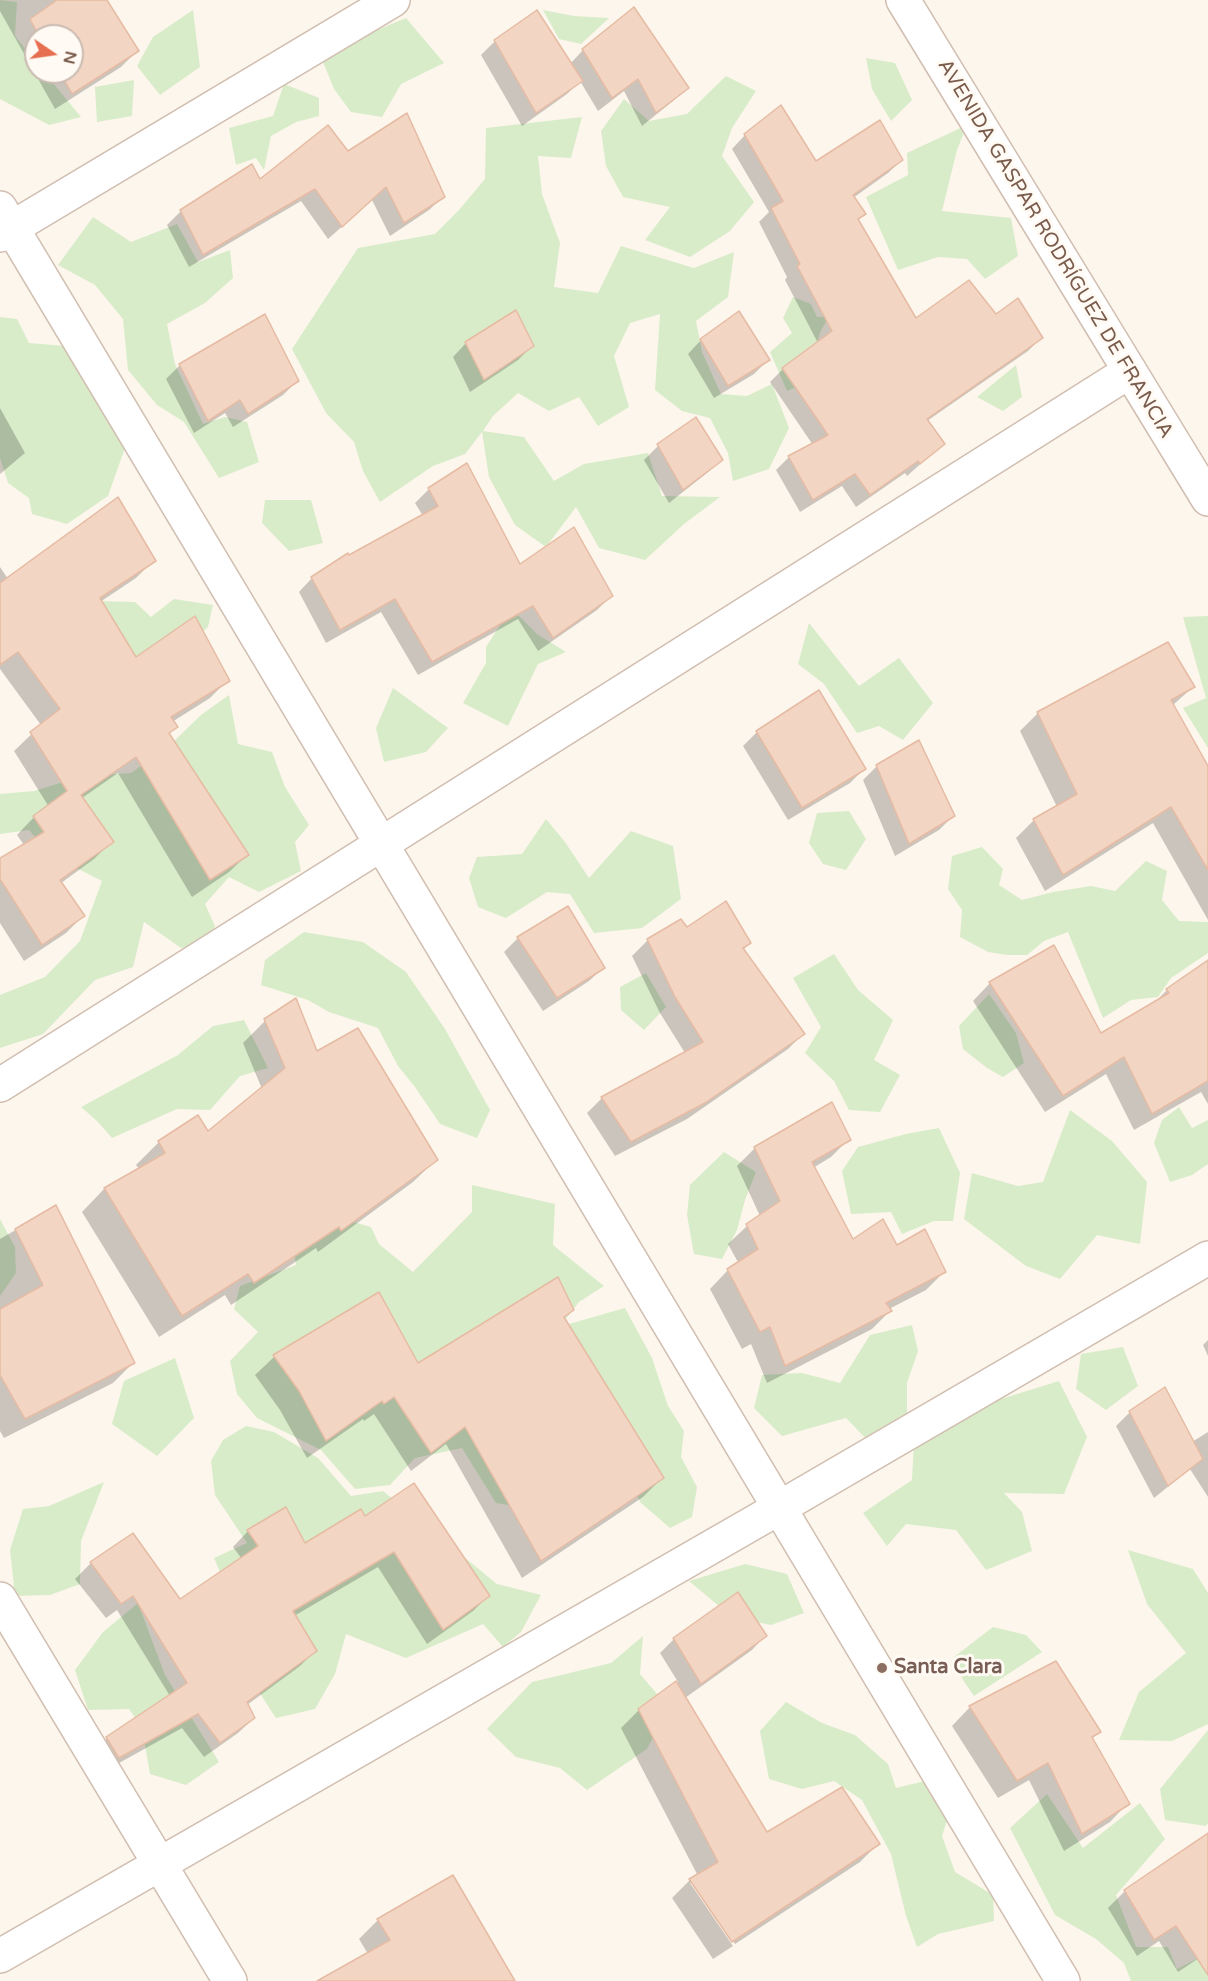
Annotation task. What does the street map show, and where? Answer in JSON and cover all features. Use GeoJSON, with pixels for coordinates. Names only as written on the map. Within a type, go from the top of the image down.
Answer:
{"type":"FeatureCollection","features":[{"type":"Feature","properties":{"kind":"street"},"geometry":{"type":"LineString","coordinates":[[393,0],[4,224],[382,845],[1063,1981]]}},
{"type":"Feature","properties":{"kind":"street","name":"AVENIDA GASPAR RODRÍGUEZ DE FRANCIA"},"geometry":{"type":"LineString","coordinates":[[903,0],[1208,499]]}},
{"type":"Feature","properties":{"kind":"street"},"geometry":{"type":"LineString","coordinates":[[0,1085],[1130,371]]}},
{"type":"Feature","properties":{"kind":"street"},"geometry":{"type":"LineString","coordinates":[[0,1956],[779,1508],[1208,1258]]}},
{"type":"Feature","properties":{"kind":"street"},"geometry":{"type":"LineString","coordinates":[[0,1599],[230,1981]]}},
{"type":"Feature","properties":{"kind":"green space"},"geometry":{"type":"Polygon","coordinates":[[[0,0],[17,2],[15,36],[24,47],[24,84],[54,84],[81,117],[49,125],[0,99],[0,0]]]}},
{"type":"Feature","properties":{"kind":"green space"},"geometry":{"type":"Polygon","coordinates":[[[193,10],[200,67],[160,95],[137,66],[153,37],[193,10]]]}},
{"type":"Feature","properties":{"kind":"green space"},"geometry":{"type":"Polygon","coordinates":[[[543,10],[574,16],[609,18],[581,44],[559,39],[543,10]]]}},
{"type":"Feature","properties":{"kind":"green space"},"geometry":{"type":"Polygon","coordinates":[[[406,18],[444,63],[401,84],[382,117],[351,112],[334,89],[321,57],[360,37],[406,18]]]}},
{"type":"Feature","properties":{"kind":"green space"},"geometry":{"type":"Polygon","coordinates":[[[866,58],[895,63],[912,100],[891,121],[872,89],[866,58]]]}},
{"type":"Feature","properties":{"kind":"green space"},"geometry":{"type":"Polygon","coordinates":[[[726,76],[756,91],[732,128],[722,156],[754,202],[730,231],[690,257],[645,240],[670,207],[623,197],[606,166],[601,131],[624,99],[649,121],[687,114],[726,76]]]}},
{"type":"Feature","properties":{"kind":"green space"},"geometry":{"type":"Polygon","coordinates":[[[134,80],[132,116],[97,122],[95,87],[134,80]]]}},
{"type":"Feature","properties":{"kind":"green space"},"geometry":{"type":"Polygon","coordinates":[[[284,84],[319,98],[319,116],[296,122],[271,136],[264,170],[256,158],[236,165],[229,128],[273,116],[284,84]]]}},
{"type":"Feature","properties":{"kind":"green space"},"geometry":{"type":"Polygon","coordinates":[[[582,117],[571,158],[538,156],[542,194],[560,243],[554,287],[598,293],[621,246],[694,268],[734,252],[728,297],[696,321],[702,352],[721,394],[747,396],[772,384],[789,428],[769,469],[733,481],[728,453],[710,418],[682,411],[655,390],[660,314],[630,323],[614,356],[629,407],[598,426],[579,397],[549,411],[518,393],[493,416],[483,431],[524,437],[554,481],[584,464],[648,453],[662,496],[720,497],[684,524],[645,560],[599,548],[576,507],[546,547],[515,525],[489,477],[482,432],[465,454],[433,466],[380,502],[363,471],[354,442],[326,413],[292,349],[358,248],[435,234],[459,210],[485,179],[486,128],[582,117]]]}},
{"type":"Feature","properties":{"kind":"green space"},"geometry":{"type":"Polygon","coordinates":[[[967,125],[957,150],[942,211],[1011,218],[1018,256],[985,279],[967,259],[938,257],[898,270],[866,197],[908,175],[907,153],[967,125]]]}},
{"type":"Feature","properties":{"kind":"green space"},"geometry":{"type":"Polygon","coordinates":[[[93,217],[131,242],[177,224],[198,262],[230,250],[233,278],[205,303],[167,324],[175,364],[203,424],[225,417],[247,422],[259,462],[219,478],[184,422],[157,405],[128,370],[123,319],[95,285],[58,265],[93,217]]]}},
{"type":"Feature","properties":{"kind":"green space"},"geometry":{"type":"Polygon","coordinates":[[[793,297],[811,304],[817,317],[830,316],[821,330],[804,384],[787,391],[770,352],[792,333],[783,318],[793,297]]]}},
{"type":"Feature","properties":{"kind":"green space"},"geometry":{"type":"Polygon","coordinates":[[[0,317],[17,319],[29,343],[65,346],[127,442],[108,496],[67,524],[32,514],[29,498],[8,483],[0,458],[0,317]]]}},
{"type":"Feature","properties":{"kind":"green space"},"geometry":{"type":"Polygon","coordinates":[[[1016,365],[1022,397],[1003,411],[977,397],[1016,365]]]}},
{"type":"Feature","properties":{"kind":"green space"},"geometry":{"type":"Polygon","coordinates":[[[265,500],[311,500],[323,543],[289,551],[262,523],[265,500]]]}},
{"type":"Feature","properties":{"kind":"green space"},"geometry":{"type":"Polygon","coordinates":[[[174,599],[213,605],[208,627],[161,667],[119,685],[94,601],[135,602],[151,617],[174,599]]]}},
{"type":"Feature","properties":{"kind":"green space"},"geometry":{"type":"Polygon","coordinates":[[[511,608],[537,634],[566,652],[538,664],[508,726],[463,703],[486,663],[486,647],[511,608]]]}},
{"type":"Feature","properties":{"kind":"green space"},"geometry":{"type":"Polygon","coordinates":[[[1208,616],[1208,748],[1183,708],[1206,698],[1183,617],[1208,616]]]}},
{"type":"Feature","properties":{"kind":"green space"},"geometry":{"type":"Polygon","coordinates":[[[809,623],[859,686],[899,658],[933,703],[903,740],[879,726],[857,733],[824,684],[798,664],[809,623]]]}},
{"type":"Feature","properties":{"kind":"green space"},"geometry":{"type":"Polygon","coordinates":[[[393,688],[448,728],[426,752],[384,762],[376,728],[393,688]]]}},
{"type":"Feature","properties":{"kind":"green space"},"geometry":{"type":"Polygon","coordinates":[[[229,695],[238,744],[272,752],[285,787],[309,825],[295,842],[301,871],[259,892],[229,877],[205,904],[215,926],[206,942],[181,948],[144,922],[133,967],[95,980],[43,1034],[0,1048],[0,995],[45,977],[80,941],[102,881],[49,854],[29,830],[0,834],[0,794],[34,791],[83,776],[131,773],[170,745],[201,715],[229,695]]]}},
{"type":"Feature","properties":{"kind":"green space"},"geometry":{"type":"Polygon","coordinates":[[[849,811],[866,839],[846,870],[823,864],[809,843],[817,813],[849,811]]]}},
{"type":"Feature","properties":{"kind":"green space"},"geometry":{"type":"Polygon","coordinates":[[[546,819],[565,842],[589,878],[631,831],[673,846],[681,899],[642,928],[594,933],[570,894],[547,892],[506,918],[478,907],[469,878],[477,857],[522,854],[546,819]]]}},
{"type":"Feature","properties":{"kind":"green space"},"geometry":{"type":"Polygon","coordinates":[[[982,847],[1003,869],[999,885],[1022,900],[1091,886],[1115,891],[1146,861],[1167,871],[1162,900],[1179,921],[1208,922],[1208,953],[1171,978],[1158,997],[1131,1000],[1103,1018],[1068,932],[1044,941],[1027,955],[988,952],[960,937],[962,910],[948,889],[952,856],[982,847]]]}},
{"type":"Feature","properties":{"kind":"green space"},"geometry":{"type":"Polygon","coordinates":[[[304,932],[363,942],[406,972],[445,1029],[490,1110],[477,1138],[440,1124],[398,1066],[378,1028],[329,1012],[308,1000],[261,985],[265,960],[304,932]]]}},
{"type":"Feature","properties":{"kind":"green space"},"geometry":{"type":"Polygon","coordinates":[[[834,954],[858,990],[893,1020],[874,1060],[900,1075],[880,1112],[849,1110],[834,1081],[805,1053],[821,1027],[793,978],[834,954]]]}},
{"type":"Feature","properties":{"kind":"green space"},"geometry":{"type":"Polygon","coordinates":[[[646,973],[666,1007],[644,1030],[621,1010],[620,987],[646,973]]]}},
{"type":"Feature","properties":{"kind":"green space"},"geometry":{"type":"Polygon","coordinates":[[[989,994],[1016,1033],[1024,1063],[1003,1077],[987,1068],[963,1049],[959,1026],[989,994]]]}},
{"type":"Feature","properties":{"kind":"green space"},"geometry":{"type":"Polygon","coordinates":[[[244,1020],[268,1068],[240,1076],[210,1110],[177,1109],[112,1138],[81,1107],[178,1055],[213,1026],[244,1020]]]}},
{"type":"Feature","properties":{"kind":"green space"},"geometry":{"type":"Polygon","coordinates":[[[1179,1107],[1192,1128],[1208,1120],[1208,1164],[1192,1175],[1170,1182],[1154,1143],[1162,1120],[1179,1107]]]}},
{"type":"Feature","properties":{"kind":"green space"},"geometry":{"type":"Polygon","coordinates":[[[1070,1110],[1112,1141],[1147,1182],[1140,1244],[1097,1235],[1060,1279],[1026,1266],[964,1219],[972,1173],[1018,1186],[1043,1182],[1070,1110]]]}},
{"type":"Feature","properties":{"kind":"green space"},"geometry":{"type":"Polygon","coordinates":[[[939,1128],[960,1173],[953,1221],[934,1221],[902,1234],[891,1212],[851,1214],[842,1171],[858,1147],[939,1128]]]}},
{"type":"Feature","properties":{"kind":"green space"},"geometry":{"type":"Polygon","coordinates":[[[724,1152],[756,1172],[737,1230],[722,1259],[694,1254],[687,1215],[690,1185],[724,1152]]]}},
{"type":"Feature","properties":{"kind":"green space"},"geometry":{"type":"Polygon","coordinates":[[[472,1185],[555,1204],[553,1245],[604,1286],[579,1302],[554,1334],[532,1509],[496,1503],[462,1448],[415,1458],[390,1485],[355,1489],[321,1450],[257,1418],[237,1394],[230,1361],[258,1332],[234,1309],[240,1286],[296,1265],[288,1206],[371,1227],[379,1244],[413,1272],[472,1212],[472,1185]]]}},
{"type":"Feature","properties":{"kind":"green space"},"geometry":{"type":"Polygon","coordinates":[[[0,1219],[15,1247],[16,1273],[0,1296],[0,1219]]]}},
{"type":"Feature","properties":{"kind":"green space"},"geometry":{"type":"Polygon","coordinates":[[[625,1308],[652,1358],[668,1406],[684,1431],[681,1457],[697,1487],[692,1517],[670,1528],[641,1503],[549,1348],[569,1324],[625,1308]]]}},
{"type":"Feature","properties":{"kind":"green space"},"geometry":{"type":"Polygon","coordinates":[[[912,1325],[918,1351],[907,1383],[907,1414],[871,1444],[846,1418],[782,1436],[754,1408],[762,1375],[802,1373],[840,1383],[870,1335],[912,1325]]]}},
{"type":"Feature","properties":{"kind":"green space"},"geometry":{"type":"Polygon","coordinates":[[[1123,1347],[1138,1386],[1106,1410],[1076,1389],[1081,1354],[1123,1347]]]}},
{"type":"Feature","properties":{"kind":"green space"},"geometry":{"type":"Polygon","coordinates":[[[175,1358],[194,1418],[157,1456],[112,1424],[124,1381],[175,1358]]]}},
{"type":"Feature","properties":{"kind":"green space"},"geometry":{"type":"Polygon","coordinates":[[[1059,1381],[1087,1437],[1064,1494],[1004,1493],[1022,1512],[1032,1551],[986,1570],[956,1530],[906,1524],[887,1546],[863,1513],[912,1480],[914,1439],[985,1404],[1059,1381]]]}},
{"type":"Feature","properties":{"kind":"green space"},"geometry":{"type":"Polygon","coordinates":[[[246,1426],[274,1432],[318,1458],[351,1496],[383,1491],[497,1584],[541,1595],[521,1632],[503,1647],[483,1624],[406,1658],[346,1634],[335,1674],[315,1709],[276,1718],[259,1692],[233,1603],[214,1558],[247,1543],[215,1495],[211,1461],[223,1440],[246,1426]]]}},
{"type":"Feature","properties":{"kind":"green space"},"geometry":{"type":"Polygon","coordinates":[[[104,1482],[81,1541],[80,1584],[50,1595],[15,1596],[10,1550],[23,1509],[49,1506],[104,1482]]]}},
{"type":"Feature","properties":{"kind":"green space"},"geometry":{"type":"Polygon","coordinates":[[[1128,1550],[1193,1569],[1208,1593],[1208,1724],[1172,1741],[1119,1740],[1139,1692],[1186,1653],[1147,1604],[1128,1550]]]}},
{"type":"Feature","properties":{"kind":"green space"},"geometry":{"type":"Polygon","coordinates":[[[745,1564],[787,1574],[804,1613],[771,1625],[732,1617],[689,1581],[745,1564]]]}},
{"type":"Feature","properties":{"kind":"green space"},"geometry":{"type":"Polygon","coordinates":[[[138,1603],[165,1675],[219,1762],[186,1785],[150,1774],[142,1728],[129,1709],[88,1710],[75,1670],[103,1632],[138,1603]]]}},
{"type":"Feature","properties":{"kind":"green space"},"geometry":{"type":"Polygon","coordinates":[[[993,1627],[1026,1635],[1042,1652],[974,1696],[963,1680],[954,1657],[993,1627]]]}},
{"type":"Feature","properties":{"kind":"green space"},"geometry":{"type":"Polygon","coordinates":[[[643,1636],[640,1674],[669,1708],[647,1749],[587,1790],[560,1768],[516,1757],[487,1729],[532,1682],[611,1663],[643,1636]]]}},
{"type":"Feature","properties":{"kind":"green space"},"geometry":{"type":"Polygon","coordinates":[[[786,1702],[822,1723],[855,1735],[888,1764],[896,1788],[925,1781],[951,1808],[942,1836],[955,1872],[993,1895],[994,1921],[938,1934],[917,1947],[906,1916],[891,1854],[862,1800],[834,1781],[802,1789],[769,1779],[760,1731],[786,1702]]]}},
{"type":"Feature","properties":{"kind":"green space"},"geometry":{"type":"Polygon","coordinates":[[[1208,1730],[1208,1823],[1206,1826],[1165,1820],[1160,1789],[1208,1730]]]}},
{"type":"Feature","properties":{"kind":"green space"},"geometry":{"type":"Polygon","coordinates":[[[1047,1794],[1083,1848],[1140,1803],[1165,1839],[1116,1895],[1136,1947],[1168,1947],[1177,1969],[1208,1953],[1208,1981],[1131,1981],[1124,1963],[1096,1939],[1055,1915],[1010,1828],[1047,1794]]]}},
{"type":"Feature","properties":{"kind":"building"},"geometry":{"type":"Polygon","coordinates":[[[57,0],[107,0],[139,51],[72,94],[67,84],[84,84],[84,24],[33,24],[30,19],[57,0]]]}},
{"type":"Feature","properties":{"kind":"building"},"geometry":{"type":"Polygon","coordinates":[[[634,7],[689,88],[656,113],[638,79],[612,98],[582,49],[634,7]]]}},
{"type":"Feature","properties":{"kind":"building"},"geometry":{"type":"Polygon","coordinates":[[[537,10],[583,81],[536,113],[494,40],[537,10]]]}},
{"type":"Feature","properties":{"kind":"building"},"geometry":{"type":"Polygon","coordinates":[[[781,105],[816,161],[880,120],[903,160],[853,195],[866,214],[858,219],[916,318],[969,280],[996,314],[1018,298],[1043,338],[927,419],[945,444],[920,464],[918,461],[870,495],[855,474],[813,500],[788,456],[828,435],[782,368],[832,331],[797,266],[800,264],[771,208],[783,201],[744,134],[781,105]]]}},
{"type":"Feature","properties":{"kind":"building"},"geometry":{"type":"Polygon","coordinates":[[[407,113],[445,197],[404,223],[386,187],[342,227],[315,189],[203,255],[180,210],[252,164],[260,179],[328,125],[348,151],[407,113]]]}},
{"type":"Feature","properties":{"kind":"building"},"geometry":{"type":"Polygon","coordinates":[[[516,310],[534,346],[484,380],[465,342],[516,310]]]}},
{"type":"Feature","properties":{"kind":"building"},"geometry":{"type":"Polygon","coordinates":[[[739,311],[770,360],[728,386],[700,339],[739,311]]]}},
{"type":"Feature","properties":{"kind":"building"},"geometry":{"type":"Polygon","coordinates":[[[265,314],[299,381],[248,414],[240,400],[208,421],[179,364],[265,314]]]}},
{"type":"Feature","properties":{"kind":"building"},"geometry":{"type":"Polygon","coordinates":[[[696,417],[723,460],[683,490],[657,444],[696,417]]]}},
{"type":"Feature","properties":{"kind":"building"},"geometry":{"type":"Polygon","coordinates":[[[467,463],[520,564],[574,527],[613,596],[553,638],[533,606],[432,662],[395,599],[340,630],[311,577],[348,553],[349,555],[438,506],[428,488],[467,463]]]}},
{"type":"Feature","properties":{"kind":"building"},"geometry":{"type":"Polygon","coordinates":[[[118,497],[156,561],[100,598],[136,657],[195,616],[230,681],[171,717],[178,727],[169,733],[249,855],[210,880],[136,757],[81,795],[114,842],[60,880],[85,916],[42,945],[0,879],[0,858],[44,832],[33,816],[67,791],[30,732],[60,709],[18,652],[0,665],[0,583],[118,497]]]}},
{"type":"Feature","properties":{"kind":"building"},"geometry":{"type":"Polygon","coordinates":[[[1168,642],[1195,687],[1171,700],[1208,766],[1208,870],[1171,807],[1063,875],[1033,819],[1077,794],[1037,712],[1168,642]]]}},
{"type":"Feature","properties":{"kind":"building"},"geometry":{"type":"Polygon","coordinates":[[[819,690],[866,769],[802,808],[756,731],[819,690]]]}},
{"type":"Feature","properties":{"kind":"building"},"geometry":{"type":"Polygon","coordinates":[[[919,740],[955,816],[909,844],[876,765],[919,740]]]}},
{"type":"Feature","properties":{"kind":"building"},"geometry":{"type":"Polygon","coordinates":[[[726,901],[751,943],[743,948],[805,1034],[705,1103],[631,1142],[601,1097],[703,1042],[675,997],[647,939],[681,919],[687,927],[726,901]]]}},
{"type":"Feature","properties":{"kind":"building"},"geometry":{"type":"Polygon","coordinates":[[[568,906],[605,968],[557,998],[517,937],[568,906]]]}},
{"type":"Feature","properties":{"kind":"building"},"geometry":{"type":"Polygon","coordinates":[[[1054,945],[1101,1033],[1169,993],[1166,989],[1208,960],[1208,1081],[1152,1114],[1124,1057],[1063,1096],[989,982],[1054,945]]]}},
{"type":"Feature","properties":{"kind":"building"},"geometry":{"type":"Polygon","coordinates":[[[296,998],[317,1051],[358,1028],[438,1160],[341,1231],[339,1227],[254,1283],[248,1274],[182,1316],[104,1188],[165,1153],[158,1141],[198,1115],[208,1131],[285,1068],[264,1019],[296,998]]]}},
{"type":"Feature","properties":{"kind":"building"},"geometry":{"type":"Polygon","coordinates":[[[832,1102],[851,1140],[812,1162],[853,1239],[883,1219],[897,1245],[925,1229],[946,1272],[886,1303],[892,1311],[785,1366],[770,1327],[760,1332],[727,1269],[758,1249],[746,1224],[780,1201],[754,1147],[832,1102]]]}},
{"type":"Feature","properties":{"kind":"building"},"geometry":{"type":"Polygon","coordinates":[[[56,1205],[135,1363],[25,1419],[0,1375],[0,1309],[43,1285],[15,1229],[56,1205]]]}},
{"type":"Feature","properties":{"kind":"building"},"geometry":{"type":"Polygon","coordinates":[[[558,1277],[574,1310],[564,1317],[664,1478],[541,1561],[465,1427],[431,1453],[394,1397],[384,1404],[382,1401],[326,1441],[299,1391],[273,1355],[379,1292],[418,1363],[558,1277]]]}},
{"type":"Feature","properties":{"kind":"building"},"geometry":{"type":"Polygon","coordinates":[[[1165,1387],[1203,1459],[1168,1486],[1129,1411],[1165,1387]]]}},
{"type":"Feature","properties":{"kind":"building"},"geometry":{"type":"Polygon","coordinates":[[[414,1483],[490,1596],[443,1630],[394,1552],[293,1611],[317,1651],[247,1702],[255,1718],[220,1743],[198,1714],[119,1758],[106,1737],[187,1683],[133,1596],[121,1604],[90,1562],[133,1533],[180,1599],[258,1546],[247,1530],[286,1507],[305,1543],[361,1509],[365,1516],[414,1483]]]}},
{"type":"Feature","properties":{"kind":"building"},"geometry":{"type":"Polygon","coordinates":[[[738,1592],[767,1636],[701,1684],[673,1638],[738,1592]]]}},
{"type":"Feature","properties":{"kind":"building"},"geometry":{"type":"Polygon","coordinates":[[[1056,1661],[1101,1732],[1092,1737],[1130,1804],[1082,1834],[1048,1763],[1017,1781],[969,1706],[1056,1661]]]}},
{"type":"Feature","properties":{"kind":"building"},"geometry":{"type":"Polygon","coordinates":[[[676,1681],[767,1832],[842,1787],[880,1844],[732,1942],[689,1879],[718,1862],[638,1709],[676,1681]]]}},
{"type":"Feature","properties":{"kind":"building"},"geometry":{"type":"Polygon","coordinates":[[[1208,1833],[1208,1975],[1176,1926],[1154,1940],[1124,1890],[1208,1833]]]}},
{"type":"Feature","properties":{"kind":"building"},"geometry":{"type":"Polygon","coordinates":[[[453,1875],[515,1981],[317,1981],[390,1940],[377,1919],[453,1875]]]}},
{"type":"Feature","properties":{"kind":"place","name":"Santa Clara"},"geometry":{"type":"Point","coordinates":[882,1668]}}]}
